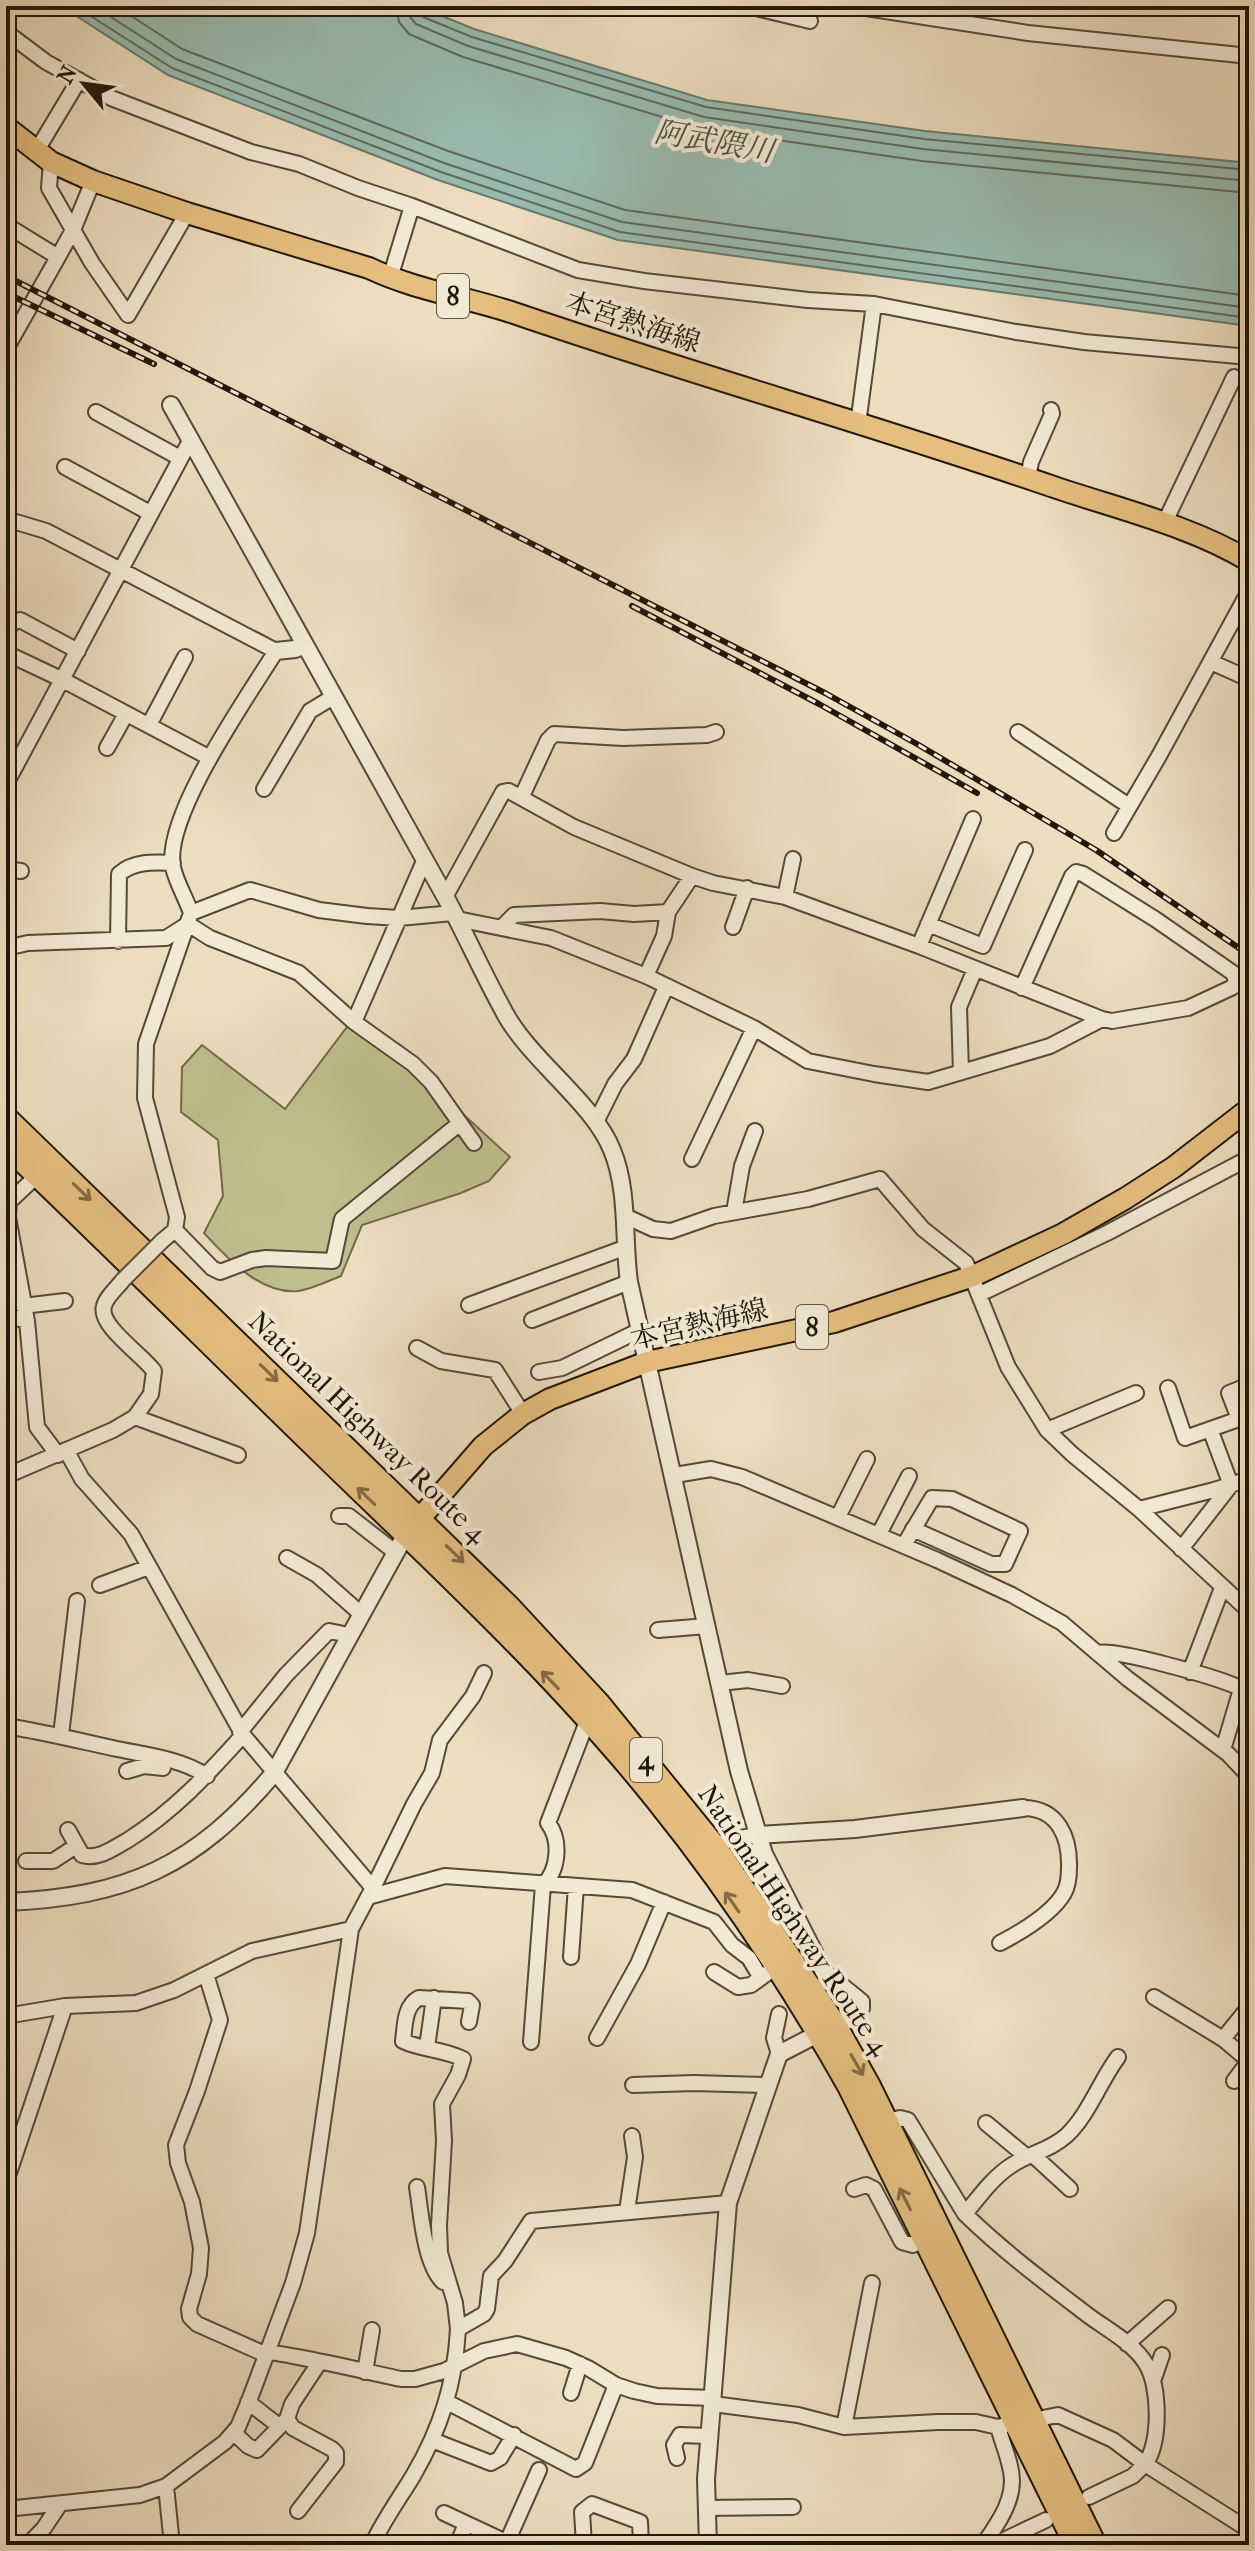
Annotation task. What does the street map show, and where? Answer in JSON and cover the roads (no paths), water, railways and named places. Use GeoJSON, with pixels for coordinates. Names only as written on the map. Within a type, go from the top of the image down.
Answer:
{"type":"FeatureCollection","features":[{"type":"Feature","properties":{"kind":"highway","name":"National Highway Route 4"},"geometry":{"type":"LineString","coordinates":[[6,1118],[44,1168],[588,1719],[675,1824],[768,1972],[827,2029],[849,2086],[1076,2545]]}},
{"type":"Feature","properties":{"kind":"highway","name":"National Highway Route 4"},"geometry":{"type":"LineString","coordinates":[[6,1145],[44,1168]]}},
{"type":"Feature","properties":{"kind":"highway","name":"National Highway Route 4"},"geometry":{"type":"LineString","coordinates":[[406,1535],[509,1607],[598,1703],[715,1847],[887,2121],[1016,2423],[1095,2545]]}},
{"type":"Feature","properties":{"kind":"main road","name":"本宮熱海線"},"geometry":{"type":"LineString","coordinates":[[6,127],[44,156],[93,181],[369,268],[390,278],[509,311],[1028,478],[1214,542],[1249,561]]}},
{"type":"Feature","properties":{"kind":"main road","name":"本宮熱海線"},"geometry":{"type":"LineString","coordinates":[[406,1535],[483,1446],[523,1414],[572,1390],[647,1362],[834,1322],[977,1285],[1174,1167],[1249,1109]]}},
{"type":"Feature","properties":{"kind":"street"},"geometry":{"type":"LineString","coordinates":[[748,6],[810,21]]}},
{"type":"Feature","properties":{"kind":"street"},"geometry":{"type":"LineString","coordinates":[[853,6],[1014,31],[1249,56]]}},
{"type":"Feature","properties":{"kind":"street"},"geometry":{"type":"LineString","coordinates":[[6,32],[46,62],[111,98],[251,152],[299,164],[578,270],[808,300],[874,304],[1070,340],[1249,357]]}},
{"type":"Feature","properties":{"kind":"street"},"geometry":{"type":"LineString","coordinates":[[79,80],[44,156],[49,188],[92,263],[128,315],[187,213]]}},
{"type":"Feature","properties":{"kind":"street"},"geometry":{"type":"LineString","coordinates":[[6,349],[73,230],[93,181]]}},
{"type":"Feature","properties":{"kind":"street"},"geometry":{"type":"LineString","coordinates":[[390,278],[412,206]]}},
{"type":"Feature","properties":{"kind":"street"},"geometry":{"type":"LineString","coordinates":[[6,225],[58,257]]}},
{"type":"Feature","properties":{"kind":"street"},"geometry":{"type":"LineString","coordinates":[[858,424],[874,304]]}},
{"type":"Feature","properties":{"kind":"street"},"geometry":{"type":"LineString","coordinates":[[1164,524],[1234,377]]}},
{"type":"Feature","properties":{"kind":"street"},"geometry":{"type":"LineString","coordinates":[[171,405],[445,897],[509,1019],[551,1073],[596,1122],[615,1159],[625,1216],[624,1248],[629,1282],[675,1475],[739,1771],[757,1835],[824,1972],[861,2002],[858,2016],[827,2029],[772,2042]]}},
{"type":"Feature","properties":{"kind":"street"},"geometry":{"type":"LineString","coordinates":[[1028,478],[1051,410]]}},
{"type":"Feature","properties":{"kind":"street"},"geometry":{"type":"LineString","coordinates":[[96,412],[180,458]]}},
{"type":"Feature","properties":{"kind":"street"},"geometry":{"type":"LineString","coordinates":[[6,784],[10,766],[78,651],[191,439]]}},
{"type":"Feature","properties":{"kind":"street"},"geometry":{"type":"LineString","coordinates":[[65,467],[150,513]]}},
{"type":"Feature","properties":{"kind":"street"},"geometry":{"type":"LineString","coordinates":[[6,519],[46,531],[276,651],[305,645]]}},
{"type":"Feature","properties":{"kind":"street"},"geometry":{"type":"LineString","coordinates":[[1114,833],[1249,591]]}},
{"type":"Feature","properties":{"kind":"street"},"geometry":{"type":"LineString","coordinates":[[6,633],[12,623],[20,620],[78,651]]}},
{"type":"Feature","properties":{"kind":"street"},"geometry":{"type":"LineString","coordinates":[[276,651],[192,790],[181,820],[172,853],[190,918],[210,938],[299,973],[315,985],[345,1017],[413,1064],[431,1082],[474,1143]]}},
{"type":"Feature","properties":{"kind":"street"},"geometry":{"type":"LineString","coordinates":[[6,653],[210,758]]}},
{"type":"Feature","properties":{"kind":"street"},"geometry":{"type":"LineString","coordinates":[[149,725],[185,657]]}},
{"type":"Feature","properties":{"kind":"street"},"geometry":{"type":"LineString","coordinates":[[1211,662],[1249,679]]}},
{"type":"Feature","properties":{"kind":"street"},"geometry":{"type":"LineString","coordinates":[[264,789],[310,711],[333,697]]}},
{"type":"Feature","properties":{"kind":"street"},"geometry":{"type":"LineString","coordinates":[[107,748],[126,714]]}},
{"type":"Feature","properties":{"kind":"street"},"geometry":{"type":"LineString","coordinates":[[522,796],[548,740],[554,734],[623,738],[707,735],[716,732]]}},
{"type":"Feature","properties":{"kind":"street"},"geometry":{"type":"LineString","coordinates":[[1018,732],[1129,806]]}},
{"type":"Feature","properties":{"kind":"street"},"geometry":{"type":"LineString","coordinates":[[445,897],[503,792],[509,791],[574,827],[692,876],[785,897],[1102,1019],[1112,1021],[1188,1008],[1233,987],[1235,978],[1155,919],[1076,872],[1022,988]]}},
{"type":"Feature","properties":{"kind":"street"},"geometry":{"type":"LineString","coordinates":[[919,946],[973,819]]}},
{"type":"Feature","properties":{"kind":"street"},"geometry":{"type":"LineString","coordinates":[[928,924],[983,946],[1025,850]]}},
{"type":"Feature","properties":{"kind":"street"},"geometry":{"type":"LineString","coordinates":[[785,897],[793,859]]}},
{"type":"Feature","properties":{"kind":"street"},"geometry":{"type":"LineString","coordinates":[[354,1022],[424,861]]}},
{"type":"Feature","properties":{"kind":"street"},"geometry":{"type":"LineString","coordinates":[[118,941],[119,874],[127,867],[148,862],[173,863]]}},
{"type":"Feature","properties":{"kind":"street"},"geometry":{"type":"LineString","coordinates":[[646,976],[664,936],[668,912],[692,876]]}},
{"type":"Feature","properties":{"kind":"street"},"geometry":{"type":"LineString","coordinates":[[733,927],[747,888]]}},
{"type":"Feature","properties":{"kind":"street"},"geometry":{"type":"LineString","coordinates":[[6,948],[28,943],[166,938],[190,918],[250,890],[319,910],[399,918],[455,916],[551,938],[646,976],[754,1028],[792,1053],[823,1065],[928,1082],[1050,1046],[1102,1019]]}},
{"type":"Feature","properties":{"kind":"street"},"geometry":{"type":"LineString","coordinates":[[501,928],[514,915],[668,912]]}},
{"type":"Feature","properties":{"kind":"street"},"geometry":{"type":"LineString","coordinates":[[6,1476],[113,1430],[135,1417],[146,1406],[151,1394],[155,1376],[152,1367],[116,1333],[105,1318],[104,1304],[123,1280],[175,1230],[177,1224],[176,1210],[145,1098],[146,1044],[190,918]]}},
{"type":"Feature","properties":{"kind":"street"},"geometry":{"type":"LineString","coordinates":[[961,1072],[959,1007],[975,969]]}},
{"type":"Feature","properties":{"kind":"street"},"geometry":{"type":"LineString","coordinates":[[596,1122],[615,1084],[634,1059],[666,987]]}},
{"type":"Feature","properties":{"kind":"street"},"geometry":{"type":"LineString","coordinates":[[692,1159],[754,1028]]}},
{"type":"Feature","properties":{"kind":"street"},"geometry":{"type":"LineString","coordinates":[[175,1230],[212,1268],[220,1272],[266,1258],[333,1261],[342,1219],[460,1123]]}},
{"type":"Feature","properties":{"kind":"street"},"geometry":{"type":"LineString","coordinates":[[734,1212],[742,1166],[755,1131]]}},
{"type":"Feature","properties":{"kind":"street"},"geometry":{"type":"LineString","coordinates":[[977,1285],[1107,1233],[1249,1158]]}},
{"type":"Feature","properties":{"kind":"street"},"geometry":{"type":"LineString","coordinates":[[44,1168],[9,1202],[7,1218],[25,1314],[37,1427],[131,1534],[242,1733],[371,1893]]}},
{"type":"Feature","properties":{"kind":"street"},"geometry":{"type":"LineString","coordinates":[[625,1216],[663,1232],[734,1212],[808,1199],[880,1179],[923,1229],[966,1263],[1008,1367],[1047,1430],[1139,1509],[1222,1588],[1247,1606]]}},
{"type":"Feature","properties":{"kind":"street"},"geometry":{"type":"LineString","coordinates":[[469,1305],[624,1248]]}},
{"type":"Feature","properties":{"kind":"street"},"geometry":{"type":"LineString","coordinates":[[532,1320],[629,1282]]}},
{"type":"Feature","properties":{"kind":"street"},"geometry":{"type":"LineString","coordinates":[[6,1315],[25,1314],[65,1301]]}},
{"type":"Feature","properties":{"kind":"street"},"geometry":{"type":"LineString","coordinates":[[539,1372],[562,1368],[640,1330]]}},
{"type":"Feature","properties":{"kind":"street"},"geometry":{"type":"LineString","coordinates":[[417,1348],[441,1361],[495,1370],[523,1414]]}},
{"type":"Feature","properties":{"kind":"street"},"geometry":{"type":"LineString","coordinates":[[1168,1388],[1185,1438],[1239,1419],[1229,1393],[1249,1385]]}},
{"type":"Feature","properties":{"kind":"street"},"geometry":{"type":"LineString","coordinates":[[1047,1430],[1136,1393]]}},
{"type":"Feature","properties":{"kind":"street"},"geometry":{"type":"LineString","coordinates":[[135,1417],[238,1455]]}},
{"type":"Feature","properties":{"kind":"street"},"geometry":{"type":"LineString","coordinates":[[1210,1429],[1242,1484]]}},
{"type":"Feature","properties":{"kind":"street"},"geometry":{"type":"LineString","coordinates":[[838,1517],[867,1459]]}},
{"type":"Feature","properties":{"kind":"street"},"geometry":{"type":"LineString","coordinates":[[675,1475],[711,1469],[732,1474],[879,1534],[1012,1595],[1062,1623],[1128,1679],[1223,1750],[1249,1776]]}},
{"type":"Feature","properties":{"kind":"street"},"geometry":{"type":"LineString","coordinates":[[879,1534],[909,1476]]}},
{"type":"Feature","properties":{"kind":"street"},"geometry":{"type":"LineString","coordinates":[[1139,1509],[1242,1484]]}},
{"type":"Feature","properties":{"kind":"street"},"geometry":{"type":"LineString","coordinates":[[1181,1549],[1242,1484]]}},
{"type":"Feature","properties":{"kind":"street"},"geometry":{"type":"LineString","coordinates":[[904,1545],[913,1529],[932,1498],[952,1499],[1020,1531],[1005,1564],[991,1564],[913,1529]]}},
{"type":"Feature","properties":{"kind":"street"},"geometry":{"type":"LineString","coordinates":[[6,1902],[50,1900],[93,1893],[135,1881],[171,1865],[224,1827],[245,1807],[274,1773],[406,1535],[349,1516],[339,1516]]}},
{"type":"Feature","properties":{"kind":"street"},"geometry":{"type":"LineString","coordinates":[[287,1558],[317,1575],[360,1613]]}},
{"type":"Feature","properties":{"kind":"street"},"geometry":{"type":"LineString","coordinates":[[100,1585],[149,1567]]}},
{"type":"Feature","properties":{"kind":"street"},"geometry":{"type":"LineString","coordinates":[[1190,1672],[1222,1588]]}},
{"type":"Feature","properties":{"kind":"street"},"geometry":{"type":"LineString","coordinates":[[61,1735],[77,1601]]}},
{"type":"Feature","properties":{"kind":"street"},"geometry":{"type":"LineString","coordinates":[[658,1630],[707,1626]]}},
{"type":"Feature","properties":{"kind":"street"},"geometry":{"type":"LineString","coordinates":[[68,1830],[76,1846],[87,1857],[111,1850],[158,1821],[207,1776],[286,1675],[329,1631],[349,1635]]}},
{"type":"Feature","properties":{"kind":"street"},"geometry":{"type":"LineString","coordinates":[[1099,1653],[1119,1653],[1190,1672],[1245,1692],[1223,1750]]}},
{"type":"Feature","properties":{"kind":"street"},"geometry":{"type":"LineString","coordinates":[[6,2509],[140,2495],[166,2486],[234,2433],[297,2272],[307,2233],[351,1929],[432,1773],[440,1740],[473,1696],[484,1673]]}},
{"type":"Feature","properties":{"kind":"street"},"geometry":{"type":"LineString","coordinates":[[720,1683],[748,1680],[782,1686]]}},
{"type":"Feature","properties":{"kind":"street"},"geometry":{"type":"LineString","coordinates":[[531,2042],[543,1885],[554,1866],[557,1846],[554,1831],[548,1823],[588,1719]]}},
{"type":"Feature","properties":{"kind":"street"},"geometry":{"type":"LineString","coordinates":[[6,1726],[61,1735],[186,1766],[207,1776]]}},
{"type":"Feature","properties":{"kind":"street"},"geometry":{"type":"LineString","coordinates":[[127,1771],[151,1766],[178,1770],[186,1766]]}},
{"type":"Feature","properties":{"kind":"street"},"geometry":{"type":"LineString","coordinates":[[715,1847],[729,1840],[757,1835],[855,1829],[1023,1808],[1040,1809],[1063,1830],[1068,1844],[1069,1877],[1064,1894],[1047,1911],[1000,1943]]}},
{"type":"Feature","properties":{"kind":"street"},"geometry":{"type":"LineString","coordinates":[[26,1861],[53,1861],[76,1846]]}},
{"type":"Feature","properties":{"kind":"street"},"geometry":{"type":"LineString","coordinates":[[371,1893],[445,1876],[632,1890],[714,1922],[732,1945],[768,1972],[751,1985],[738,1987],[714,1972]]}},
{"type":"Feature","properties":{"kind":"street"},"geometry":{"type":"LineString","coordinates":[[571,1957],[576,1886]]}},
{"type":"Feature","properties":{"kind":"street"},"geometry":{"type":"LineString","coordinates":[[597,2038],[638,1964],[664,1902]]}},
{"type":"Feature","properties":{"kind":"street"},"geometry":{"type":"LineString","coordinates":[[6,2016],[65,2006],[136,2003],[174,1990],[252,1951],[351,1929]]}},
{"type":"Feature","properties":{"kind":"street"},"geometry":{"type":"LineString","coordinates":[[206,1974],[220,2020],[176,2145],[201,2248],[190,2317],[212,2332],[260,2352],[268,2349],[319,2363],[401,2379],[415,2379],[456,2367],[484,2351],[514,2344],[580,2364],[616,2385],[657,2396],[798,2415],[844,2427],[938,2422],[1016,2423],[1058,2415],[1113,2440],[1249,2530]]}},
{"type":"Feature","properties":{"kind":"street"},"geometry":{"type":"LineString","coordinates":[[1154,1997],[1223,2039],[1249,2061],[1234,2081]]}},
{"type":"Feature","properties":{"kind":"street"},"geometry":{"type":"LineString","coordinates":[[372,2545],[432,2440],[456,2367],[458,2329],[455,2303],[439,2240],[444,2141],[442,2104],[463,2059],[403,2041],[408,2010],[412,2002],[419,1998],[468,2001],[472,2005],[469,2022]]}},
{"type":"Feature","properties":{"kind":"street"},"geometry":{"type":"LineString","coordinates":[[427,2047],[434,1998]]}},
{"type":"Feature","properties":{"kind":"street"},"geometry":{"type":"LineString","coordinates":[[6,2182],[65,2006]]}},
{"type":"Feature","properties":{"kind":"street"},"geometry":{"type":"LineString","coordinates":[[1223,2039],[1249,2007]]}},
{"type":"Feature","properties":{"kind":"street"},"geometry":{"type":"LineString","coordinates":[[708,2545],[706,2508],[712,2401],[728,2203],[768,2085],[772,2042],[779,2014]]}},
{"type":"Feature","properties":{"kind":"street"},"geometry":{"type":"LineString","coordinates":[[965,2214],[992,2181],[1013,2164],[1057,2144],[1069,2133],[1118,2057]]}},
{"type":"Feature","properties":{"kind":"street"},"geometry":{"type":"LineString","coordinates":[[633,2085],[768,2085]]}},
{"type":"Feature","properties":{"kind":"street"},"geometry":{"type":"LineString","coordinates":[[887,2121],[908,2120],[965,2214],[1029,2271],[1127,2344],[1145,2362],[1153,2381],[1155,2441],[1151,2456],[1133,2476],[1089,2497]]}},
{"type":"Feature","properties":{"kind":"street"},"geometry":{"type":"LineString","coordinates":[[986,2123],[1070,2189]]}},
{"type":"Feature","properties":{"kind":"street"},"geometry":{"type":"LineString","coordinates":[[627,2211],[635,2157],[632,2136]]}},
{"type":"Feature","properties":{"kind":"street"},"geometry":{"type":"LineString","coordinates":[[854,2189],[866,2185],[874,2189],[902,2242],[913,2245],[925,2239]]}},
{"type":"Feature","properties":{"kind":"street"},"geometry":{"type":"LineString","coordinates":[[417,2187],[426,2243],[436,2276],[449,2287]]}},
{"type":"Feature","properties":{"kind":"street"},"geometry":{"type":"LineString","coordinates":[[458,2329],[484,2314],[491,2276],[505,2261],[531,2221],[728,2203]]}},
{"type":"Feature","properties":{"kind":"street"},"geometry":{"type":"LineString","coordinates":[[844,2427],[872,2283]]}},
{"type":"Feature","properties":{"kind":"street"},"geometry":{"type":"LineString","coordinates":[[1127,2344],[1168,2308]]}},
{"type":"Feature","properties":{"kind":"street"},"geometry":{"type":"LineString","coordinates":[[365,2372],[372,2330]]}},
{"type":"Feature","properties":{"kind":"street"},"geometry":{"type":"LineString","coordinates":[[1153,2381],[1162,2355]]}},
{"type":"Feature","properties":{"kind":"street"},"geometry":{"type":"LineString","coordinates":[[234,2433],[257,2450],[283,2422],[319,2363]]}},
{"type":"Feature","properties":{"kind":"street"},"geometry":{"type":"LineString","coordinates":[[571,2393],[580,2364]]}},
{"type":"Feature","properties":{"kind":"street"},"geometry":{"type":"LineString","coordinates":[[447,2402],[569,2467],[581,2468],[616,2385]]}},
{"type":"Feature","properties":{"kind":"street"},"geometry":{"type":"LineString","coordinates":[[248,2402],[332,2449],[337,2456],[333,2468],[319,2481],[298,2511]]}},
{"type":"Feature","properties":{"kind":"street"},"geometry":{"type":"LineString","coordinates":[[984,2543],[1010,2502],[1016,2423]]}},
{"type":"Feature","properties":{"kind":"street"},"geometry":{"type":"LineString","coordinates":[[432,2440],[491,2463],[500,2458],[514,2435]]}},
{"type":"Feature","properties":{"kind":"street"},"geometry":{"type":"LineString","coordinates":[[677,2458],[674,2445],[680,2435],[710,2436]]}},
{"type":"Feature","properties":{"kind":"street"},"geometry":{"type":"LineString","coordinates":[[444,2513],[505,2543],[539,2470]]}},
{"type":"Feature","properties":{"kind":"street"},"geometry":{"type":"LineString","coordinates":[[166,2486],[169,2544]]}},
{"type":"Feature","properties":{"kind":"street"},"geometry":{"type":"LineString","coordinates":[[28,2545],[60,2504]]}},
{"type":"Feature","properties":{"kind":"street"},"geometry":{"type":"LineString","coordinates":[[584,2545],[582,2512],[592,2504],[640,2522],[641,2545]]}},
{"type":"Feature","properties":{"kind":"street"},"geometry":{"type":"LineString","coordinates":[[706,2508],[793,2507]]}},
{"type":"Feature","properties":{"kind":"street"},"geometry":{"type":"LineString","coordinates":[[984,2543],[1002,2541],[1046,2520]]}},
{"type":"Feature","properties":{"kind":"street"},"geometry":{"type":"LineString","coordinates":[[457,2545],[466,2524]]}},
{"type":"Feature","properties":{"kind":"water","name":"阿武隈川"},"geometry":{"type":"Polygon","coordinates":[[[61,6],[418,6],[474,29],[707,100],[925,131],[1249,163],[1249,326],[618,240],[438,180],[168,75],[61,6]]]}},
{"type":"Feature","properties":{"kind":"railway"},"geometry":{"type":"LineString","coordinates":[[6,276],[825,693],[1096,850],[1249,955]]}},
{"type":"Feature","properties":{"kind":"railway"},"geometry":{"type":"LineString","coordinates":[[6,293],[154,364]]}},
{"type":"Feature","properties":{"kind":"railway"},"geometry":{"type":"LineString","coordinates":[[632,606],[819,704],[977,793]]}}]}
